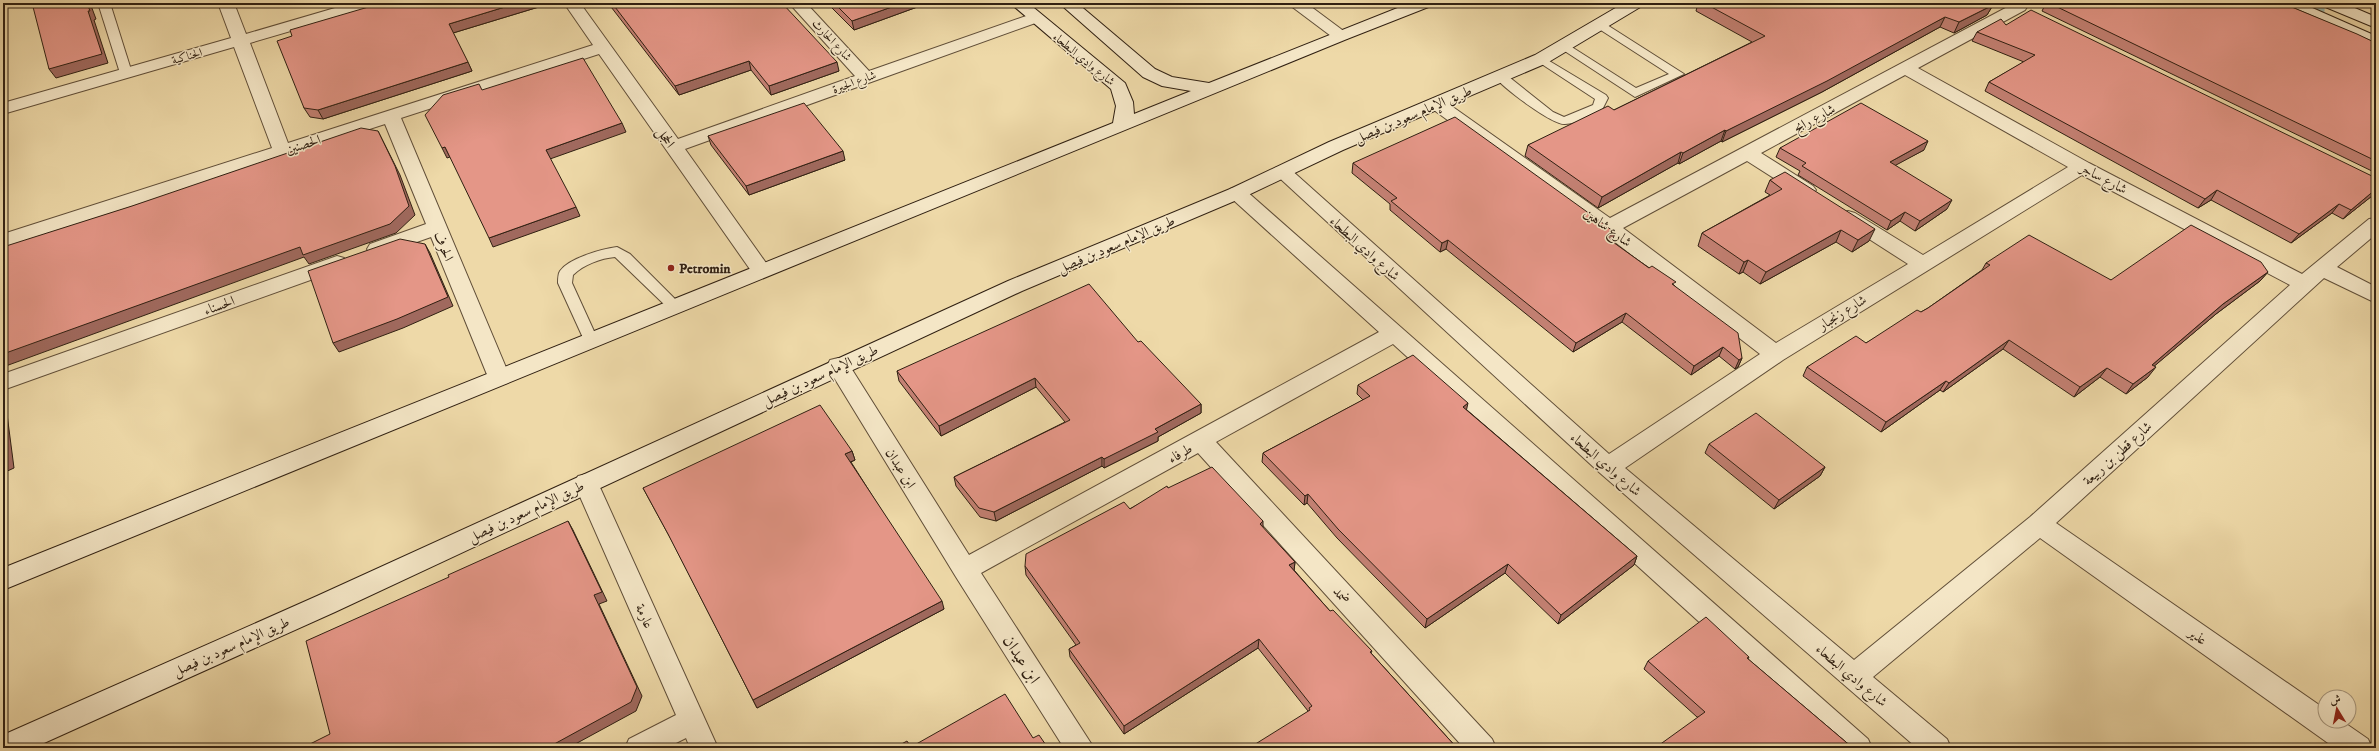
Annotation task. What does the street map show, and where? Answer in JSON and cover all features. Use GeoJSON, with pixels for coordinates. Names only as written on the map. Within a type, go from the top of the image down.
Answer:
{"type":"FeatureCollection","features":[{"type":"Feature","properties":{"kind":"street"},"geometry":{"type":"LineString","coordinates":[[226,3],[239,41],[282,151]]}},
{"type":"Feature","properties":{"kind":"street","name":"الحناكية"},"geometry":{"type":"LineString","coordinates":[[3,109],[370,3]]}},
{"type":"Feature","properties":{"kind":"street","name":"الحجل"},"geometry":{"type":"LineString","coordinates":[[572,3],[761,270]]}},
{"type":"Feature","properties":{"kind":"street","name":"شارع الحارث"},"geometry":{"type":"LineString","coordinates":[[797,3],[866,78]]}},
{"type":"Feature","properties":{"kind":"street","name":"شارع وادي البطحاء"},"geometry":{"type":"LineString","coordinates":[[1018,3],[1119,87],[1125,102],[1126,114],[1121,126]]}},
{"type":"Feature","properties":{"kind":"street"},"geometry":{"type":"LineString","coordinates":[[1067,3],[1150,73],[1168,82],[1209,88]]}},
{"type":"Feature","properties":{"kind":"street"},"geometry":{"type":"LineString","coordinates":[[1296,3],[1342,34]]}},
{"type":"Feature","properties":{"kind":"street"},"geometry":{"type":"LineString","coordinates":[[3,579],[761,270],[1121,126],[1209,88],[1342,34],[1425,3]]}},
{"type":"Feature","properties":{"kind":"street","name":"طريق الإمام سعود بن فيصل"},"geometry":{"type":"LineString","coordinates":[[3,748],[326,604],[838,366],[1015,286],[1237,193],[1336,146],[1542,59],[1636,3]]}},
{"type":"Feature","properties":{"kind":"street"},"geometry":{"type":"LineString","coordinates":[[2286,3],[2376,42]]}},
{"type":"Feature","properties":{"kind":"street"},"geometry":{"type":"LineString","coordinates":[[2329,3],[2376,23]]}},
{"type":"Feature","properties":{"kind":"street","name":"شارع رابح"},"geometry":{"type":"LineString","coordinates":[[1609,227],[2021,8]]}},
{"type":"Feature","properties":{"kind":"street","name":"شارع الجيرة"},"geometry":{"type":"LineString","coordinates":[[673,147],[1035,18]]}},
{"type":"Feature","properties":{"kind":"street","name":"الحصنين"},"geometry":{"type":"LineString","coordinates":[[3,241],[604,47]]}},
{"type":"Feature","properties":{"kind":"street","name":"شارع ساجر"},"geometry":{"type":"LineString","coordinates":[[1906,69],[2082,167],[2304,284]]}},
{"type":"Feature","properties":{"kind":"street","name":"شارع شاهين"},"geometry":{"type":"LineString","coordinates":[[1437,104],[1609,227],[1775,354]]}},
{"type":"Feature","properties":{"kind":"street","name":"الحرف"},"geometry":{"type":"LineString","coordinates":[[391,115],[436,228],[499,377]]}},
{"type":"Feature","properties":{"kind":"street"},"geometry":{"type":"LineString","coordinates":[[1748,153],[1922,263]]}},
{"type":"Feature","properties":{"kind":"street","name":"شارع زنجبار"},"geometry":{"type":"LineString","coordinates":[[1608,467],[1775,354],[1922,263],[2082,167]]}},
{"type":"Feature","properties":{"kind":"street","name":"شارع وادي البطحاء"},"geometry":{"type":"LineString","coordinates":[[1282,172],[1608,467],[1937,748]]}},
{"type":"Feature","properties":{"kind":"street"},"geometry":{"type":"LineString","coordinates":[[1237,193],[1858,748]]}},
{"type":"Feature","properties":{"kind":"street","name":"شارع قطن بن ربيعة"},"geometry":{"type":"LineString","coordinates":[[1853,677],[2039,524],[2304,284],[2376,224]]}},
{"type":"Feature","properties":{"kind":"street","name":"الحسناء"},"geometry":{"type":"LineString","coordinates":[[3,382],[436,228]]}},
{"type":"Feature","properties":{"kind":"street"},"geometry":{"type":"LineString","coordinates":[[2322,268],[2376,296]]}},
{"type":"Feature","properties":{"kind":"street","name":"طرفاء"},"geometry":{"type":"LineString","coordinates":[[965,570],[1394,334]]}},
{"type":"Feature","properties":{"kind":"street","name":"ابن عبدان"},"geometry":{"type":"LineString","coordinates":[[838,366],[965,570]]}},
{"type":"Feature","properties":{"kind":"street","name":"ضمد"},"geometry":{"type":"LineString","coordinates":[[1201,441],[1482,748]]}},
{"type":"Feature","properties":{"kind":"street","name":"عارمة"},"geometry":{"type":"LineString","coordinates":[[586,483],[704,748]]}},
{"type":"Feature","properties":{"kind":"street","name":"عذير"},"geometry":{"type":"LineString","coordinates":[[2039,524],[2358,748]]}},
{"type":"Feature","properties":{"kind":"street","name":"ابن عيدان"},"geometry":{"type":"LineString","coordinates":[[965,570],[1080,748]]}},
{"type":"Feature","properties":{"kind":"street"},"geometry":{"type":"LineString","coordinates":[[639,748],[692,721]]}},
{"type":"Feature","properties":{"kind":"lane"},"geometry":{"type":"LineString","coordinates":[[104,3],[126,74]]}},
{"type":"Feature","properties":{"kind":"lane"},"geometry":{"type":"LineString","coordinates":[[1564,46],[1635,93],[1678,74],[1600,25]]}},
{"type":"Feature","properties":{"kind":"lane"},"geometry":{"type":"LineString","coordinates":[[1500,76],[1549,115],[1564,122],[1598,107],[1602,98],[1542,59]]}},
{"type":"Feature","properties":{"kind":"lane"},"geometry":{"type":"LineString","coordinates":[[591,340],[565,283],[566,273],[574,266],[605,253],[617,252],[625,257],[674,306]]}},
{"type":"Feature","properties":{"kind":"building"},"geometry":{"type":"Polygon","coordinates":[[[32,3],[87,3],[90,11],[88,11],[102,54],[49,69],[32,3]]]}},
{"type":"Feature","properties":{"kind":"building"},"geometry":{"type":"Polygon","coordinates":[[[382,3],[518,3],[449,24],[468,62],[318,110],[304,108],[277,41],[292,36],[290,30],[382,3]]]}},
{"type":"Feature","properties":{"kind":"building"},"geometry":{"type":"Polygon","coordinates":[[[612,3],[782,3],[837,62],[769,86],[749,61],[675,86],[612,3]]]}},
{"type":"Feature","properties":{"kind":"building"},"geometry":{"type":"Polygon","coordinates":[[[834,3],[903,3],[852,21],[834,3]]]}},
{"type":"Feature","properties":{"kind":"building"},"geometry":{"type":"Polygon","coordinates":[[[1704,3],[1992,3],[1993,5],[1959,22],[1945,17],[1827,81],[1726,131],[1725,130],[1683,153],[1681,152],[1602,197],[1528,145],[1608,106],[1614,110],[1765,36],[1704,3]]]}},
{"type":"Feature","properties":{"kind":"building"},"geometry":{"type":"Polygon","coordinates":[[[2049,3],[2282,3],[2376,43],[2376,161],[2049,3]]]}},
{"type":"Feature","properties":{"kind":"building"},"geometry":{"type":"Polygon","coordinates":[[[2031,10],[2376,178],[2376,189],[2351,210],[2339,204],[2299,234],[2217,190],[2205,199],[1989,82],[2035,55],[1977,32],[2001,19],[2006,25],[2031,10]]]}},
{"type":"Feature","properties":{"kind":"building"},"geometry":{"type":"Polygon","coordinates":[[[583,58],[622,123],[546,150],[576,207],[489,238],[445,147],[442,148],[425,115],[443,95],[479,84],[482,90],[583,58]]]}},
{"type":"Feature","properties":{"kind":"building"},"geometry":{"type":"Polygon","coordinates":[[[804,103],[843,151],[746,186],[708,136],[804,103]]]}},
{"type":"Feature","properties":{"kind":"building"},"geometry":{"type":"Polygon","coordinates":[[[1861,103],[1928,141],[1890,162],[1952,200],[1920,221],[1905,212],[1891,221],[1802,166],[1806,163],[1780,148],[1861,103]]]}},
{"type":"Feature","properties":{"kind":"building"},"geometry":{"type":"Polygon","coordinates":[[[1455,117],[1604,224],[1615,233],[1606,237],[1649,268],[1652,266],[1676,282],[1672,284],[1738,333],[1742,358],[1739,360],[1723,347],[1694,366],[1626,313],[1576,343],[1448,240],[1442,243],[1391,201],[1397,198],[1353,163],[1455,117]]]}},
{"type":"Feature","properties":{"kind":"building"},"geometry":{"type":"Polygon","coordinates":[[[361,128],[378,131],[395,166],[409,206],[390,224],[303,255],[300,247],[3,354],[3,247],[132,206],[361,128]]]}},
{"type":"Feature","properties":{"kind":"building"},"geometry":{"type":"Polygon","coordinates":[[[1785,172],[1875,229],[1858,240],[1841,230],[1766,272],[1748,260],[1744,262],[1702,233],[1782,189],[1770,180],[1785,172]]]}},
{"type":"Feature","properties":{"kind":"building"},"geometry":{"type":"Polygon","coordinates":[[[2191,225],[2261,262],[2268,272],[2223,304],[2152,365],[2156,367],[2133,384],[2107,368],[2080,387],[2009,340],[1949,383],[1946,381],[1886,422],[1807,367],[1856,336],[1866,343],[1917,310],[1921,312],[1928,308],[1990,265],[1986,263],[2029,235],[2111,280],[2191,225]]]}},
{"type":"Feature","properties":{"kind":"building"},"geometry":{"type":"Polygon","coordinates":[[[400,239],[425,244],[448,297],[397,319],[333,343],[308,271],[400,239]]]}},
{"type":"Feature","properties":{"kind":"building"},"geometry":{"type":"Polygon","coordinates":[[[1089,284],[1138,342],[1141,341],[1201,404],[1155,429],[1158,432],[1104,459],[1102,457],[994,512],[979,508],[954,477],[1070,420],[1035,378],[939,426],[897,371],[1089,284]]]}},
{"type":"Feature","properties":{"kind":"building"},"geometry":{"type":"Polygon","coordinates":[[[1413,355],[1468,403],[1463,407],[1637,556],[1561,615],[1508,564],[1427,619],[1338,529],[1308,494],[1305,496],[1263,453],[1370,396],[1358,385],[1413,355]]]}},
{"type":"Feature","properties":{"kind":"building"},"geometry":{"type":"Polygon","coordinates":[[[820,405],[852,451],[845,454],[942,601],[753,700],[643,488],[820,405]]]}},
{"type":"Feature","properties":{"kind":"building"},"geometry":{"type":"Polygon","coordinates":[[[1756,413],[1825,467],[1779,500],[1709,444],[1756,413]]]}},
{"type":"Feature","properties":{"kind":"building"},"geometry":{"type":"Polygon","coordinates":[[[3,443],[5,459],[3,460],[3,443]]]}},
{"type":"Feature","properties":{"kind":"building"},"geometry":{"type":"Polygon","coordinates":[[[1212,467],[1263,521],[1260,524],[1295,562],[1289,565],[1330,611],[1333,610],[1372,651],[1370,652],[1457,748],[1249,748],[1310,710],[1309,708],[1312,706],[1259,639],[1124,726],[1069,649],[1080,643],[1025,566],[1026,554],[1124,502],[1130,509],[1167,486],[1168,488],[1212,467]]]}},
{"type":"Feature","properties":{"kind":"building"},"geometry":{"type":"Polygon","coordinates":[[[568,521],[602,592],[594,595],[637,687],[631,702],[547,748],[302,748],[330,734],[306,641],[449,577],[448,575],[568,521]]]}},
{"type":"Feature","properties":{"kind":"building"},"geometry":{"type":"Polygon","coordinates":[[[1706,617],[1749,657],[1747,658],[1853,748],[1655,748],[1705,712],[1648,661],[1706,617]]]}},
{"type":"Feature","properties":{"kind":"building"},"geometry":{"type":"Polygon","coordinates":[[[1005,694],[1033,738],[1039,735],[1048,748],[894,748],[907,741],[911,747],[1005,694]]]}},
{"type":"Feature","properties":{"kind":"waterway"},"geometry":{"type":"LineString","coordinates":[[2308,3],[2306,37],[2363,133],[2376,143]]}},
{"type":"Feature","properties":{"kind":"place","name":"Petromin"},"geometry":{"type":"Point","coordinates":[671,268]}}]}
